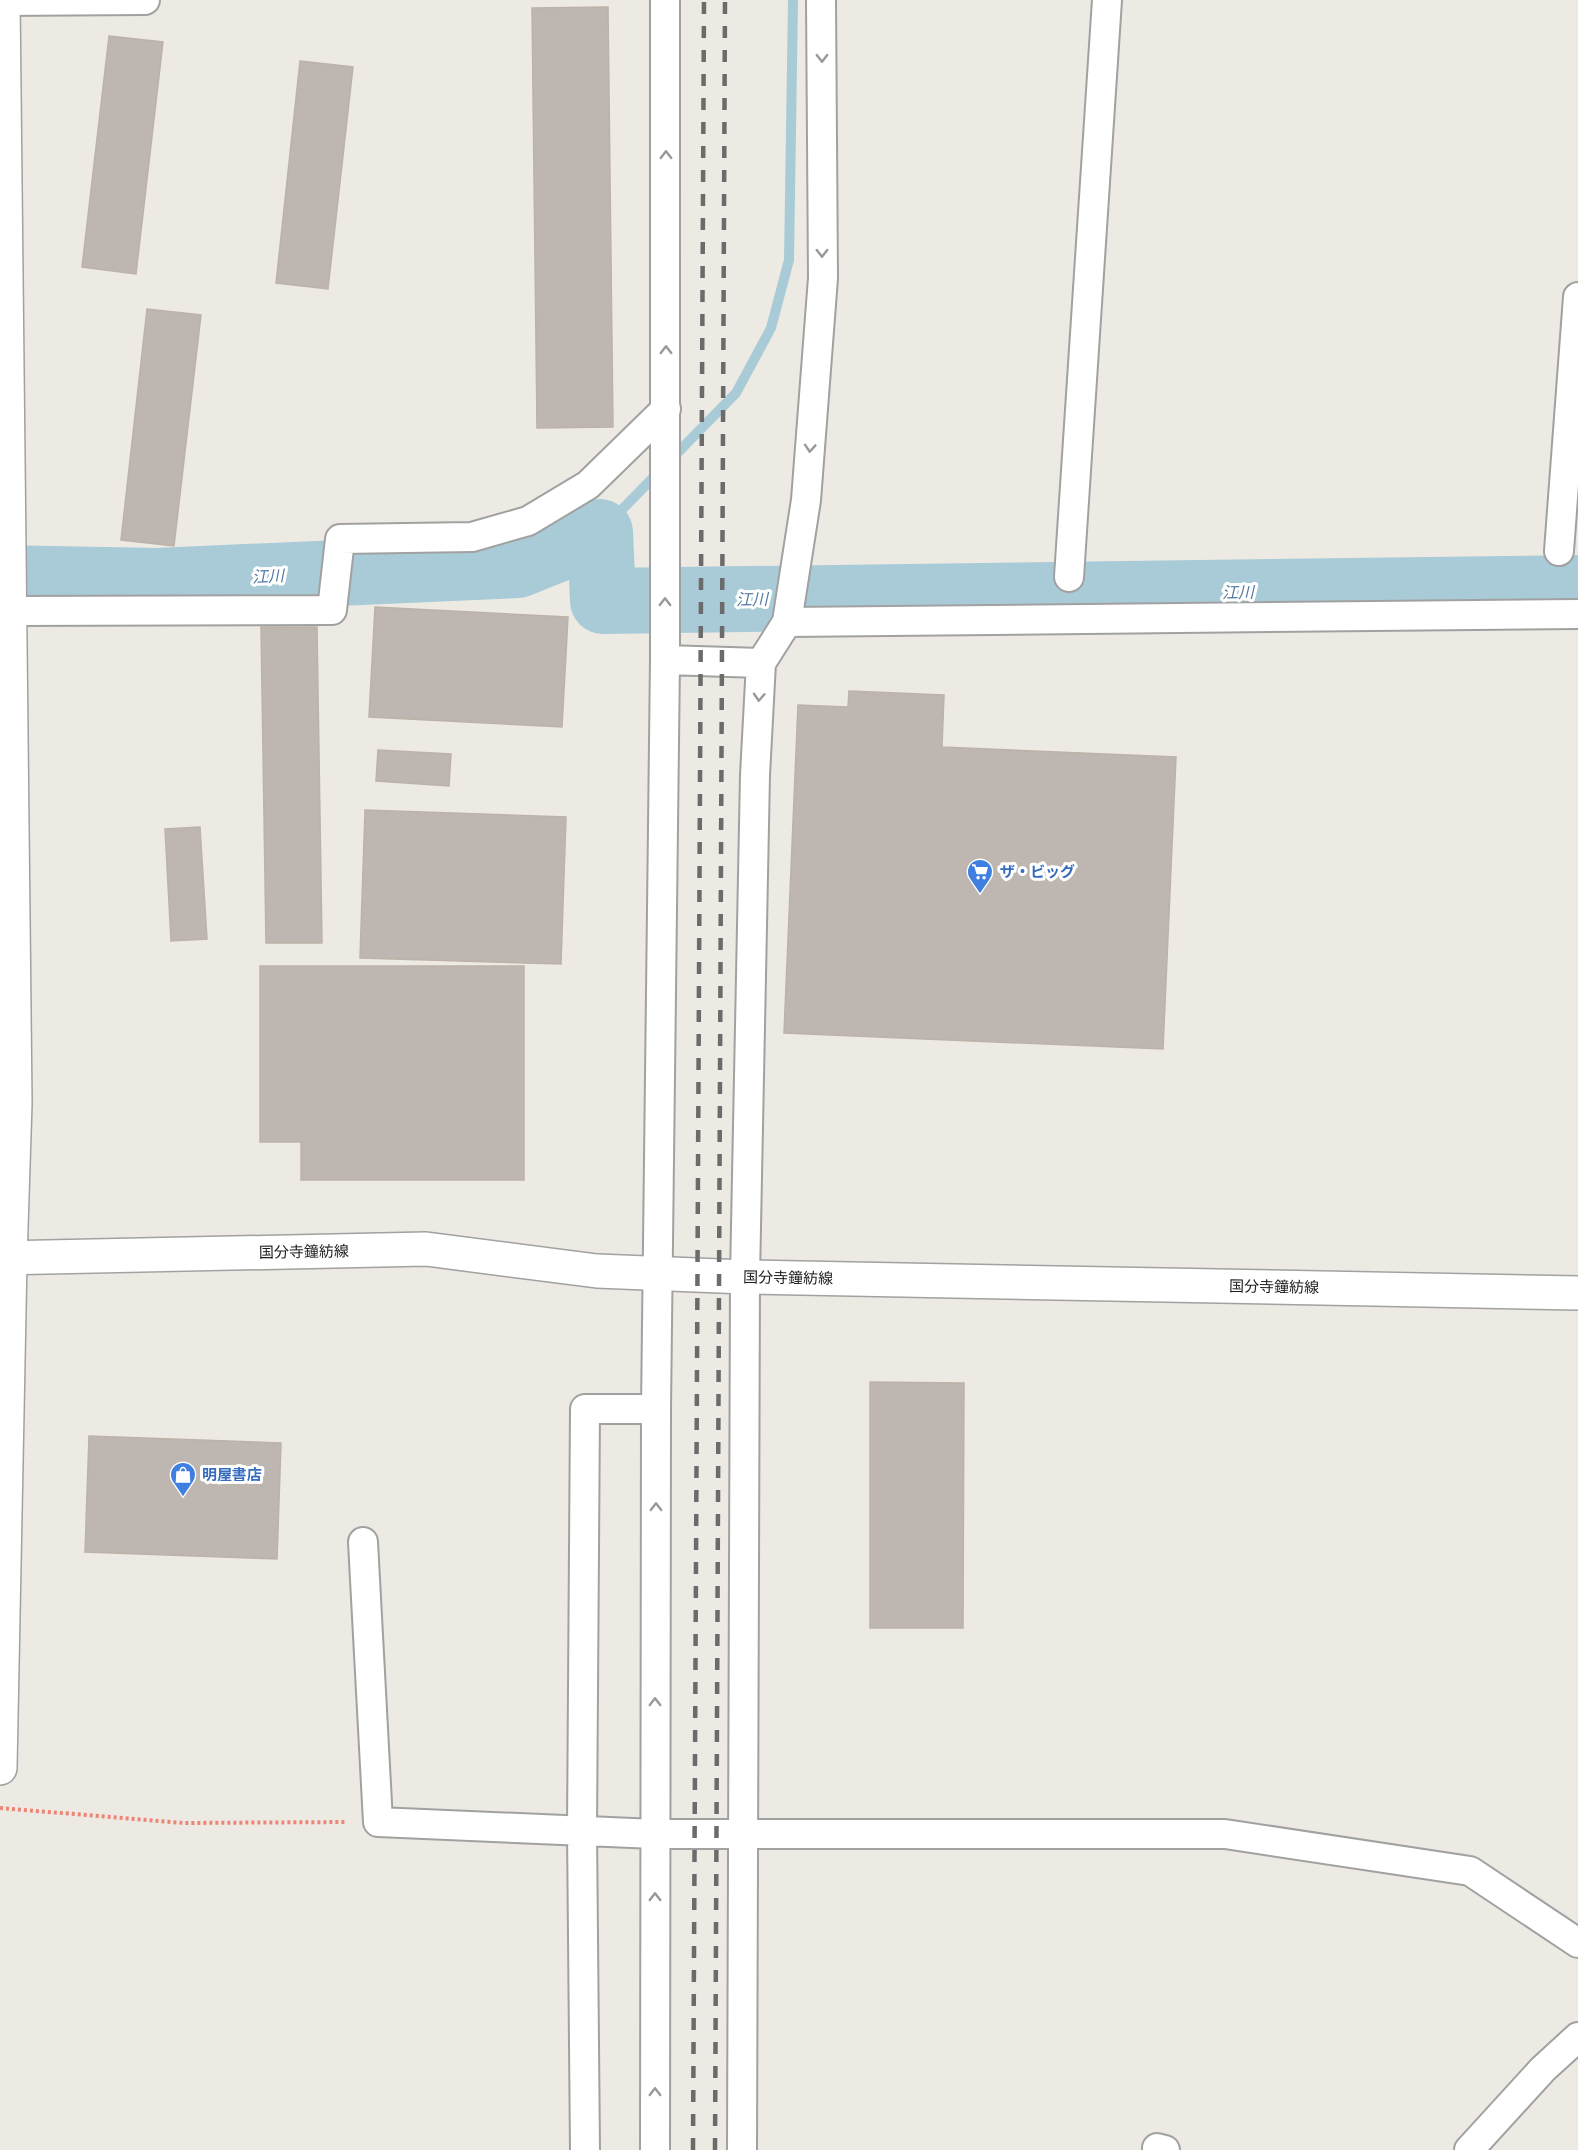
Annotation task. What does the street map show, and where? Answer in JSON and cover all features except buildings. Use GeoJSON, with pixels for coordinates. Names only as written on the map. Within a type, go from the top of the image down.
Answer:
{"type":"FeatureCollection","features":[{"type":"Feature","properties":{"kind":"street"},"geometry":{"type":"LineString","coordinates":[[0,1768],[5,1258],[15,1103],[11,611],[2,1],[145,0]]}},
{"type":"Feature","properties":{"kind":"street"},"geometry":{"type":"LineString","coordinates":[[655,2150],[656,1409],[665,660],[665,0]]}},
{"type":"Feature","properties":{"kind":"street"},"geometry":{"type":"LineString","coordinates":[[742,2150],[745,1277],[751,891],[761,663],[787,622],[806,500],[823,278],[821,0]]}},
{"type":"Feature","properties":{"kind":"street"},"geometry":{"type":"LineString","coordinates":[[1069,577],[1107,0]]}},
{"type":"Feature","properties":{"kind":"street"},"geometry":{"type":"LineString","coordinates":[[1559,551],[1578,297]]}},
{"type":"Feature","properties":{"kind":"street"},"geometry":{"type":"LineString","coordinates":[[11,611],[332,610],[340,539],[472,537],[528,521],[588,485],[666,409]]}},
{"type":"Feature","properties":{"kind":"street"},"geometry":{"type":"LineString","coordinates":[[787,622],[1578,614]]}},
{"type":"Feature","properties":{"kind":"street"},"geometry":{"type":"LineString","coordinates":[[665,660],[761,663]]}},
{"type":"Feature","properties":{"kind":"street","name":"国分寺鐘紡線"},"geometry":{"type":"LineString","coordinates":[[5,1258],[426,1250],[597,1271],[745,1277],[1578,1293]]}},
{"type":"Feature","properties":{"kind":"street"},"geometry":{"type":"LineString","coordinates":[[585,2150],[582,1830],[585,1410],[656,1409]]}},
{"type":"Feature","properties":{"kind":"street"},"geometry":{"type":"LineString","coordinates":[[363,1542],[378,1822],[655,1834],[1225,1834],[1470,1871],[1578,1943]]}},
{"type":"Feature","properties":{"kind":"street"},"geometry":{"type":"LineString","coordinates":[[1469,2150],[1543,2069],[1578,2037]]}},
{"type":"Feature","properties":{"kind":"path"},"geometry":{"type":"LineString","coordinates":[[0,1808],[184,1823],[378,1822]]}},
{"type":"Feature","properties":{"kind":"waterway"},"geometry":{"type":"LineString","coordinates":[[600,532],[736,393],[771,328],[789,260],[793,0]]}},
{"type":"Feature","properties":{"kind":"waterway","name":"江川"},"geometry":{"type":"LineString","coordinates":[[0,578],[157,581],[518,565],[600,532],[603,601],[1578,588]]}},
{"type":"Feature","properties":{"kind":"railway"},"geometry":{"type":"LineString","coordinates":[[693,2150],[704,0]]}},
{"type":"Feature","properties":{"kind":"railway"},"geometry":{"type":"LineString","coordinates":[[715,2150],[725,0]]}},
{"type":"Feature","properties":{"kind":"place","name":"ザ・ビッグ"},"geometry":{"type":"Point","coordinates":[980,895]}},
{"type":"Feature","properties":{"kind":"place","name":"明屋書店"},"geometry":{"type":"Point","coordinates":[183,1498]}}]}
